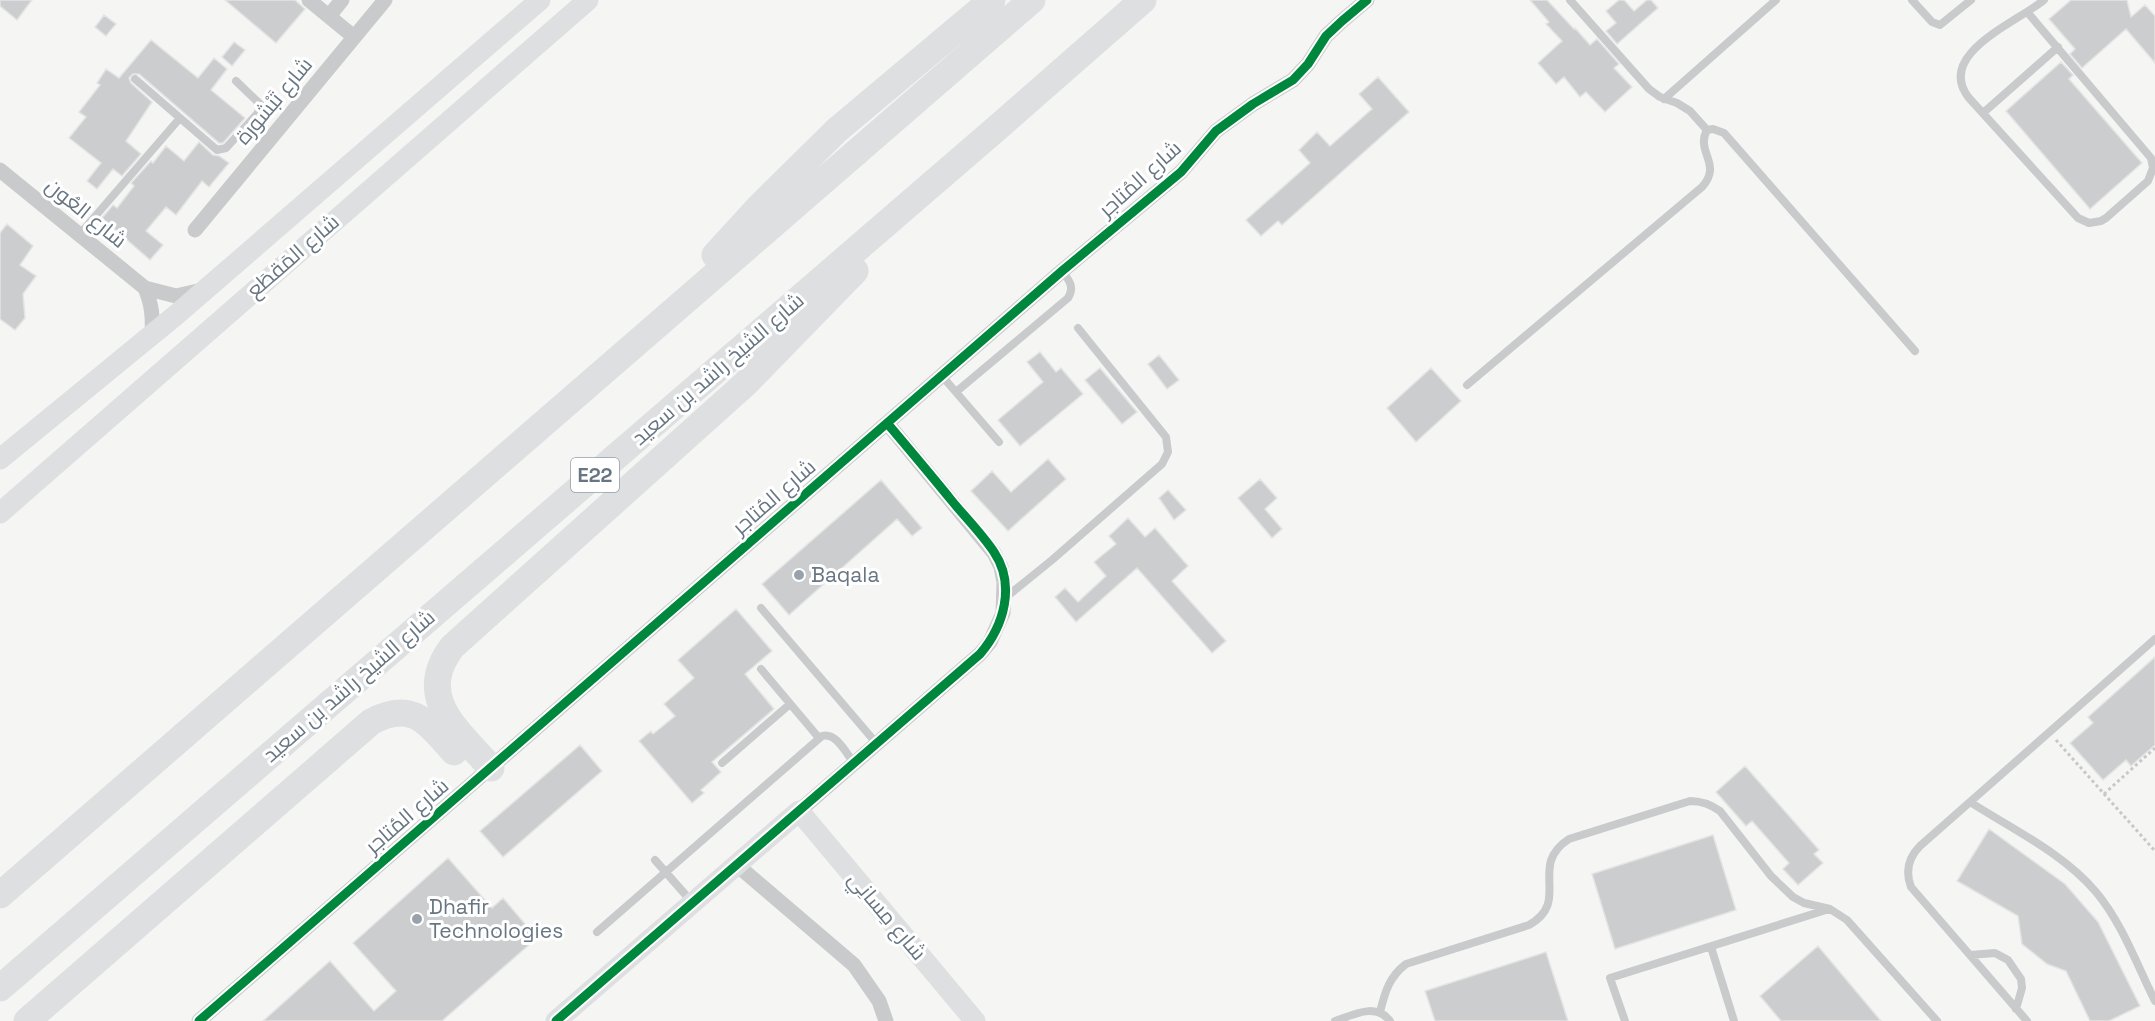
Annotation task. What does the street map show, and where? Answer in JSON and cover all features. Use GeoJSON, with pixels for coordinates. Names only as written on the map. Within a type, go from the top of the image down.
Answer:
{"type":"FeatureCollection","features":[{"type":"Feature","properties":{"kind":"highway"},"geometry":{"type":"LineString","coordinates":[[659,323],[724,245],[837,130],[992,0]]}},
{"type":"Feature","properties":{"kind":"highway"},"geometry":{"type":"LineString","coordinates":[[0,895],[1032,0]]}},
{"type":"Feature","properties":{"kind":"highway","name":"شارع الشيخ راشد بن سعيد"},"geometry":{"type":"LineString","coordinates":[[46,948],[998,128],[1143,0]]}},
{"type":"Feature","properties":{"kind":"highway"},"geometry":{"type":"LineString","coordinates":[[1038,92],[1156,0]]}},
{"type":"Feature","properties":{"kind":"highway"},"geometry":{"type":"LineString","coordinates":[[484,774],[446,716],[436,690],[437,674],[442,661],[452,647],[744,384],[998,128]]}},
{"type":"Feature","properties":{"kind":"highway"},"geometry":{"type":"LineString","coordinates":[[27,1021],[371,722],[386,714],[400,711],[416,715],[484,774]]}},
{"type":"Feature","properties":{"kind":"highway"},"geometry":{"type":"LineString","coordinates":[[0,992],[46,948]]}},
{"type":"Feature","properties":{"kind":"highway","name":"E22"},"geometry":{"type":"LineString","coordinates":[[0,988],[46,948]]}},
{"type":"Feature","properties":{"kind":"street"},"geometry":{"type":"LineString","coordinates":[[309,0],[354,37]]}},
{"type":"Feature","properties":{"kind":"street"},"geometry":{"type":"LineString","coordinates":[[329,16],[342,0]]}},
{"type":"Feature","properties":{"kind":"street","name":"شارع تَبْشورة"},"geometry":{"type":"LineString","coordinates":[[195,230],[385,0]]}},
{"type":"Feature","properties":{"kind":"street","name":"شارع المَقطَع"},"geometry":{"type":"LineString","coordinates":[[0,513],[588,0]]}},
{"type":"Feature","properties":{"kind":"street","name":"شارع المُتاجر"},"geometry":{"type":"LineString","coordinates":[[199,1021],[887,423],[1181,172],[1216,131],[1253,104],[1293,80],[1308,64],[1326,36],[1367,0]]}},
{"type":"Feature","properties":{"kind":"street"},"geometry":{"type":"LineString","coordinates":[[393,168],[376,170],[372,166],[372,157],[492,52],[536,4]]}},
{"type":"Feature","properties":{"kind":"street","name":"شارع المَقطَع"},"geometry":{"type":"LineString","coordinates":[[0,459],[152,335],[536,4]]}},
{"type":"Feature","properties":{"kind":"street","name":"شارع العُون"},"geometry":{"type":"LineString","coordinates":[[0,170],[145,288],[176,296],[206,289]]}},
{"type":"Feature","properties":{"kind":"street"},"geometry":{"type":"LineString","coordinates":[[145,288],[151,301],[153,314],[152,335]]}},
{"type":"Feature","properties":{"kind":"street"},"geometry":{"type":"LineString","coordinates":[[556,1021],[980,654],[998,628],[1005,598],[1004,582],[994,553],[887,423]]}},
{"type":"Feature","properties":{"kind":"street","name":"شارع مِسانِي"},"geometry":{"type":"LineString","coordinates":[[799,811],[975,1021]]}},
{"type":"Feature","properties":{"kind":"street"},"geometry":{"type":"LineString","coordinates":[[738,865],[854,965],[879,1001],[886,1021]]}},
{"type":"Feature","properties":{"kind":"lane"},"geometry":{"type":"LineString","coordinates":[[1570,0],[1649,89],[1690,111],[1707,130]]}},
{"type":"Feature","properties":{"kind":"lane"},"geometry":{"type":"LineString","coordinates":[[1664,99],[1776,0]]}},
{"type":"Feature","properties":{"kind":"lane"},"geometry":{"type":"LineString","coordinates":[[1912,0],[1932,22],[1940,25],[1971,0]]}},
{"type":"Feature","properties":{"kind":"lane"},"geometry":{"type":"LineString","coordinates":[[2028,13],[2150,153],[2153,168],[2150,177],[2144,185],[2101,221],[2083,221],[2073,214],[1961,86],[1961,65],[1970,54],[2002,27],[2028,13],[2044,0]]}},
{"type":"Feature","properties":{"kind":"lane"},"geometry":{"type":"LineString","coordinates":[[1983,113],[2058,47]]}},
{"type":"Feature","properties":{"kind":"lane"},"geometry":{"type":"LineString","coordinates":[[135,79],[217,150],[226,148],[258,113],[260,104],[236,81]]}},
{"type":"Feature","properties":{"kind":"lane"},"geometry":{"type":"LineString","coordinates":[[79,235],[180,118]]}},
{"type":"Feature","properties":{"kind":"lane"},"geometry":{"type":"LineString","coordinates":[[1707,130],[1713,129],[1725,133],[1915,351]]}},
{"type":"Feature","properties":{"kind":"lane"},"geometry":{"type":"LineString","coordinates":[[1467,385],[1702,187],[1711,172],[1703,145],[1707,130]]}},
{"type":"Feature","properties":{"kind":"lane"},"geometry":{"type":"LineString","coordinates":[[956,392],[1068,298],[1072,288],[1062,272]]}},
{"type":"Feature","properties":{"kind":"lane"},"geometry":{"type":"LineString","coordinates":[[1005,598],[1162,464],[1168,452],[1166,437],[1078,328]]}},
{"type":"Feature","properties":{"kind":"lane"},"geometry":{"type":"LineString","coordinates":[[942,376],[999,442]]}},
{"type":"Feature","properties":{"kind":"lane"},"geometry":{"type":"LineString","coordinates":[[761,608],[877,744]]}},
{"type":"Feature","properties":{"kind":"lane"},"geometry":{"type":"LineString","coordinates":[[2027,1021],[1911,887],[1907,869],[1913,852],[2155,639]]}},
{"type":"Feature","properties":{"kind":"lane"},"geometry":{"type":"LineString","coordinates":[[761,669],[819,738]]}},
{"type":"Feature","properties":{"kind":"lane"},"geometry":{"type":"LineString","coordinates":[[722,763],[790,704]]}},
{"type":"Feature","properties":{"kind":"lane"},"geometry":{"type":"LineString","coordinates":[[597,932],[819,738],[825,735],[831,736],[854,763]]}},
{"type":"Feature","properties":{"kind":"lane"},"geometry":{"type":"LineString","coordinates":[[1380,1012],[1386,986],[1392,976],[1406,964],[1529,925],[1540,917],[1551,895],[1548,868],[1550,859],[1561,844],[1569,839],[1690,801],[1704,802],[1720,811],[1771,876],[1793,897],[1841,915],[1937,1021]]}},
{"type":"Feature","properties":{"kind":"lane"},"geometry":{"type":"LineString","coordinates":[[1970,802],[2054,856],[2096,892],[2115,921],[2155,1001]]}},
{"type":"Feature","properties":{"kind":"lane"},"geometry":{"type":"LineString","coordinates":[[655,860],[693,903]]}},
{"type":"Feature","properties":{"kind":"lane"},"geometry":{"type":"LineString","coordinates":[[1625,1021],[1610,978],[1830,909]]}},
{"type":"Feature","properties":{"kind":"lane"},"geometry":{"type":"LineString","coordinates":[[1711,947],[1734,1021]]}},
{"type":"Feature","properties":{"kind":"lane"},"geometry":{"type":"LineString","coordinates":[[1970,955],[1995,953],[2008,960],[2021,979],[2022,988],[2016,1009]]}},
{"type":"Feature","properties":{"kind":"lane"},"geometry":{"type":"LineString","coordinates":[[1338,1021],[1372,1010],[1380,1012],[1390,1021]]}},
{"type":"Feature","properties":{"kind":"path"},"geometry":{"type":"LineString","coordinates":[[2049,732],[2155,851]]}},
{"type":"Feature","properties":{"kind":"path"},"geometry":{"type":"LineString","coordinates":[[2104,794],[2155,748]]}},
{"type":"Feature","properties":{"kind":"building"},"geometry":{"type":"Polygon","coordinates":[[[0,0],[32,0],[17,20],[0,6],[0,0]]]}},
{"type":"Feature","properties":{"kind":"building"},"geometry":{"type":"Polygon","coordinates":[[[225,0],[295,0],[305,9],[276,43],[225,0]]]}},
{"type":"Feature","properties":{"kind":"building"},"geometry":{"type":"Polygon","coordinates":[[[1530,0],[1547,0],[1590,45],[1597,39],[1619,64],[1614,68],[1632,87],[1605,112],[1586,92],[1580,97],[1564,77],[1556,84],[1538,63],[1562,41],[1546,24],[1549,22],[1530,0]]]}},
{"type":"Feature","properties":{"kind":"building"},"geometry":{"type":"Polygon","coordinates":[[[1619,0],[1624,0],[1634,11],[1647,0],[1651,0],[1658,8],[1617,44],[1606,31],[1616,23],[1606,11],[1619,0]]]}},
{"type":"Feature","properties":{"kind":"building"},"geometry":{"type":"Polygon","coordinates":[[[2071,0],[2127,0],[2131,17],[2145,5],[2155,16],[2155,63],[2126,29],[2082,68],[2070,54],[2075,49],[2049,19],[2071,0]]]}},
{"type":"Feature","properties":{"kind":"building"},"geometry":{"type":"Polygon","coordinates":[[[104,15],[116,24],[106,36],[95,27],[104,15]]]}},
{"type":"Feature","properties":{"kind":"building"},"geometry":{"type":"Polygon","coordinates":[[[151,40],[198,78],[214,58],[227,69],[211,90],[245,118],[223,143],[219,143],[139,74],[133,74],[129,78],[131,83],[152,102],[126,141],[141,154],[122,176],[113,169],[97,189],[87,181],[101,163],[69,138],[86,117],[79,112],[100,85],[97,83],[106,69],[119,78],[151,40]]]}},
{"type":"Feature","properties":{"kind":"building"},"geometry":{"type":"Polygon","coordinates":[[[234,42],[245,50],[232,66],[222,57],[234,42]]]}},
{"type":"Feature","properties":{"kind":"building"},"geometry":{"type":"Polygon","coordinates":[[[2061,62],[2073,75],[2069,79],[2142,163],[2090,209],[2006,111],[2061,62]]]}},
{"type":"Feature","properties":{"kind":"building"},"geometry":{"type":"Polygon","coordinates":[[[1378,77],[1409,112],[1282,225],[1278,221],[1261,236],[1246,220],[1310,163],[1299,150],[1317,132],[1330,146],[1372,109],[1359,94],[1378,77]]]}},
{"type":"Feature","properties":{"kind":"building"},"geometry":{"type":"Polygon","coordinates":[[[199,142],[213,155],[229,163],[209,187],[202,181],[176,215],[166,207],[146,231],[163,245],[150,260],[102,218],[113,205],[117,208],[134,186],[131,183],[151,161],[153,163],[166,146],[184,161],[199,142]]]}},
{"type":"Feature","properties":{"kind":"building"},"geometry":{"type":"Polygon","coordinates":[[[7,224],[33,246],[20,265],[36,276],[23,294],[25,318],[15,330],[0,319],[0,233],[7,224]]]}},
{"type":"Feature","properties":{"kind":"building"},"geometry":{"type":"Polygon","coordinates":[[[1040,352],[1056,372],[1061,368],[1083,394],[1020,446],[998,420],[1043,382],[1027,362],[1040,352]]]}},
{"type":"Feature","properties":{"kind":"building"},"geometry":{"type":"Polygon","coordinates":[[[1159,355],[1179,380],[1167,389],[1148,364],[1159,355]]]}},
{"type":"Feature","properties":{"kind":"building"},"geometry":{"type":"Polygon","coordinates":[[[1100,368],[1137,412],[1122,424],[1085,380],[1100,368]]]}},
{"type":"Feature","properties":{"kind":"building"},"geometry":{"type":"Polygon","coordinates":[[[1431,368],[1461,401],[1416,442],[1387,408],[1431,368]]]}},
{"type":"Feature","properties":{"kind":"building"},"geometry":{"type":"Polygon","coordinates":[[[1048,459],[1066,479],[1008,531],[971,491],[992,471],[1011,492],[1048,459]]]}},
{"type":"Feature","properties":{"kind":"building"},"geometry":{"type":"Polygon","coordinates":[[[1260,479],[1277,498],[1265,509],[1282,529],[1272,538],[1238,498],[1260,479]]]}},
{"type":"Feature","properties":{"kind":"building"},"geometry":{"type":"Polygon","coordinates":[[[881,480],[922,528],[912,536],[897,519],[789,615],[762,584],[881,480]]]}},
{"type":"Feature","properties":{"kind":"building"},"geometry":{"type":"Polygon","coordinates":[[[1168,490],[1186,510],[1174,520],[1159,498],[1168,490]]]}},
{"type":"Feature","properties":{"kind":"building"},"geometry":{"type":"Polygon","coordinates":[[[1128,518],[1145,537],[1155,528],[1188,566],[1172,581],[1226,641],[1212,653],[1137,568],[1076,622],[1055,597],[1065,588],[1078,602],[1106,576],[1094,562],[1116,544],[1109,536],[1128,518]]]}},
{"type":"Feature","properties":{"kind":"building"},"geometry":{"type":"Polygon","coordinates":[[[736,609],[772,651],[745,674],[774,709],[712,762],[721,772],[701,790],[704,793],[692,803],[639,741],[651,731],[653,734],[675,716],[664,704],[694,678],[678,660],[736,609]]]}},
{"type":"Feature","properties":{"kind":"building"},"geometry":{"type":"Polygon","coordinates":[[[2155,657],[2155,745],[2131,766],[2126,760],[2103,780],[2070,743],[2093,723],[2088,717],[2155,657]]]}},
{"type":"Feature","properties":{"kind":"building"},"geometry":{"type":"Polygon","coordinates":[[[580,745],[602,771],[503,857],[480,831],[580,745]]]}},
{"type":"Feature","properties":{"kind":"building"},"geometry":{"type":"Polygon","coordinates":[[[1745,766],[1819,850],[1814,854],[1823,863],[1798,885],[1783,869],[1789,863],[1752,821],[1746,826],[1716,792],[1745,766]]]}},
{"type":"Feature","properties":{"kind":"building"},"geometry":{"type":"Polygon","coordinates":[[[1989,829],[2065,884],[2098,922],[2140,1006],[2109,1021],[2090,1021],[2066,971],[2047,964],[2022,944],[2018,916],[1957,881],[1989,829]]]}},
{"type":"Feature","properties":{"kind":"building"},"geometry":{"type":"Polygon","coordinates":[[[1713,835],[1736,910],[1615,949],[1592,874],[1713,835]]]}},
{"type":"Feature","properties":{"kind":"building"},"geometry":{"type":"Polygon","coordinates":[[[448,858],[492,908],[503,898],[537,938],[442,1021],[263,1021],[330,961],[374,1011],[396,991],[353,943],[448,858]]]}},
{"type":"Feature","properties":{"kind":"building"},"geometry":{"type":"Polygon","coordinates":[[[1818,946],[1881,1021],[1781,1021],[1760,996],[1818,946]]]}},
{"type":"Feature","properties":{"kind":"building"},"geometry":{"type":"Polygon","coordinates":[[[1546,952],[1568,1021],[1435,1021],[1425,991],[1546,952]]]}},
{"type":"Feature","properties":{"kind":"cycle path"},"geometry":{"type":"LineString","coordinates":[[199,1021],[1062,271],[1181,172],[1216,131],[1253,104],[1293,80],[1308,64],[1326,36],[1367,0]]}},
{"type":"Feature","properties":{"kind":"cycle path"},"geometry":{"type":"LineString","coordinates":[[556,1021],[980,654],[995,631],[1001,618],[1006,591],[1001,565],[984,539],[887,423]]}},
{"type":"Feature","properties":{"kind":"place","name":"Baqala"},"geometry":{"type":"Point","coordinates":[799,575]}},
{"type":"Feature","properties":{"kind":"place","name":"Dhafir Technologies"},"geometry":{"type":"Point","coordinates":[417,919]}}]}
